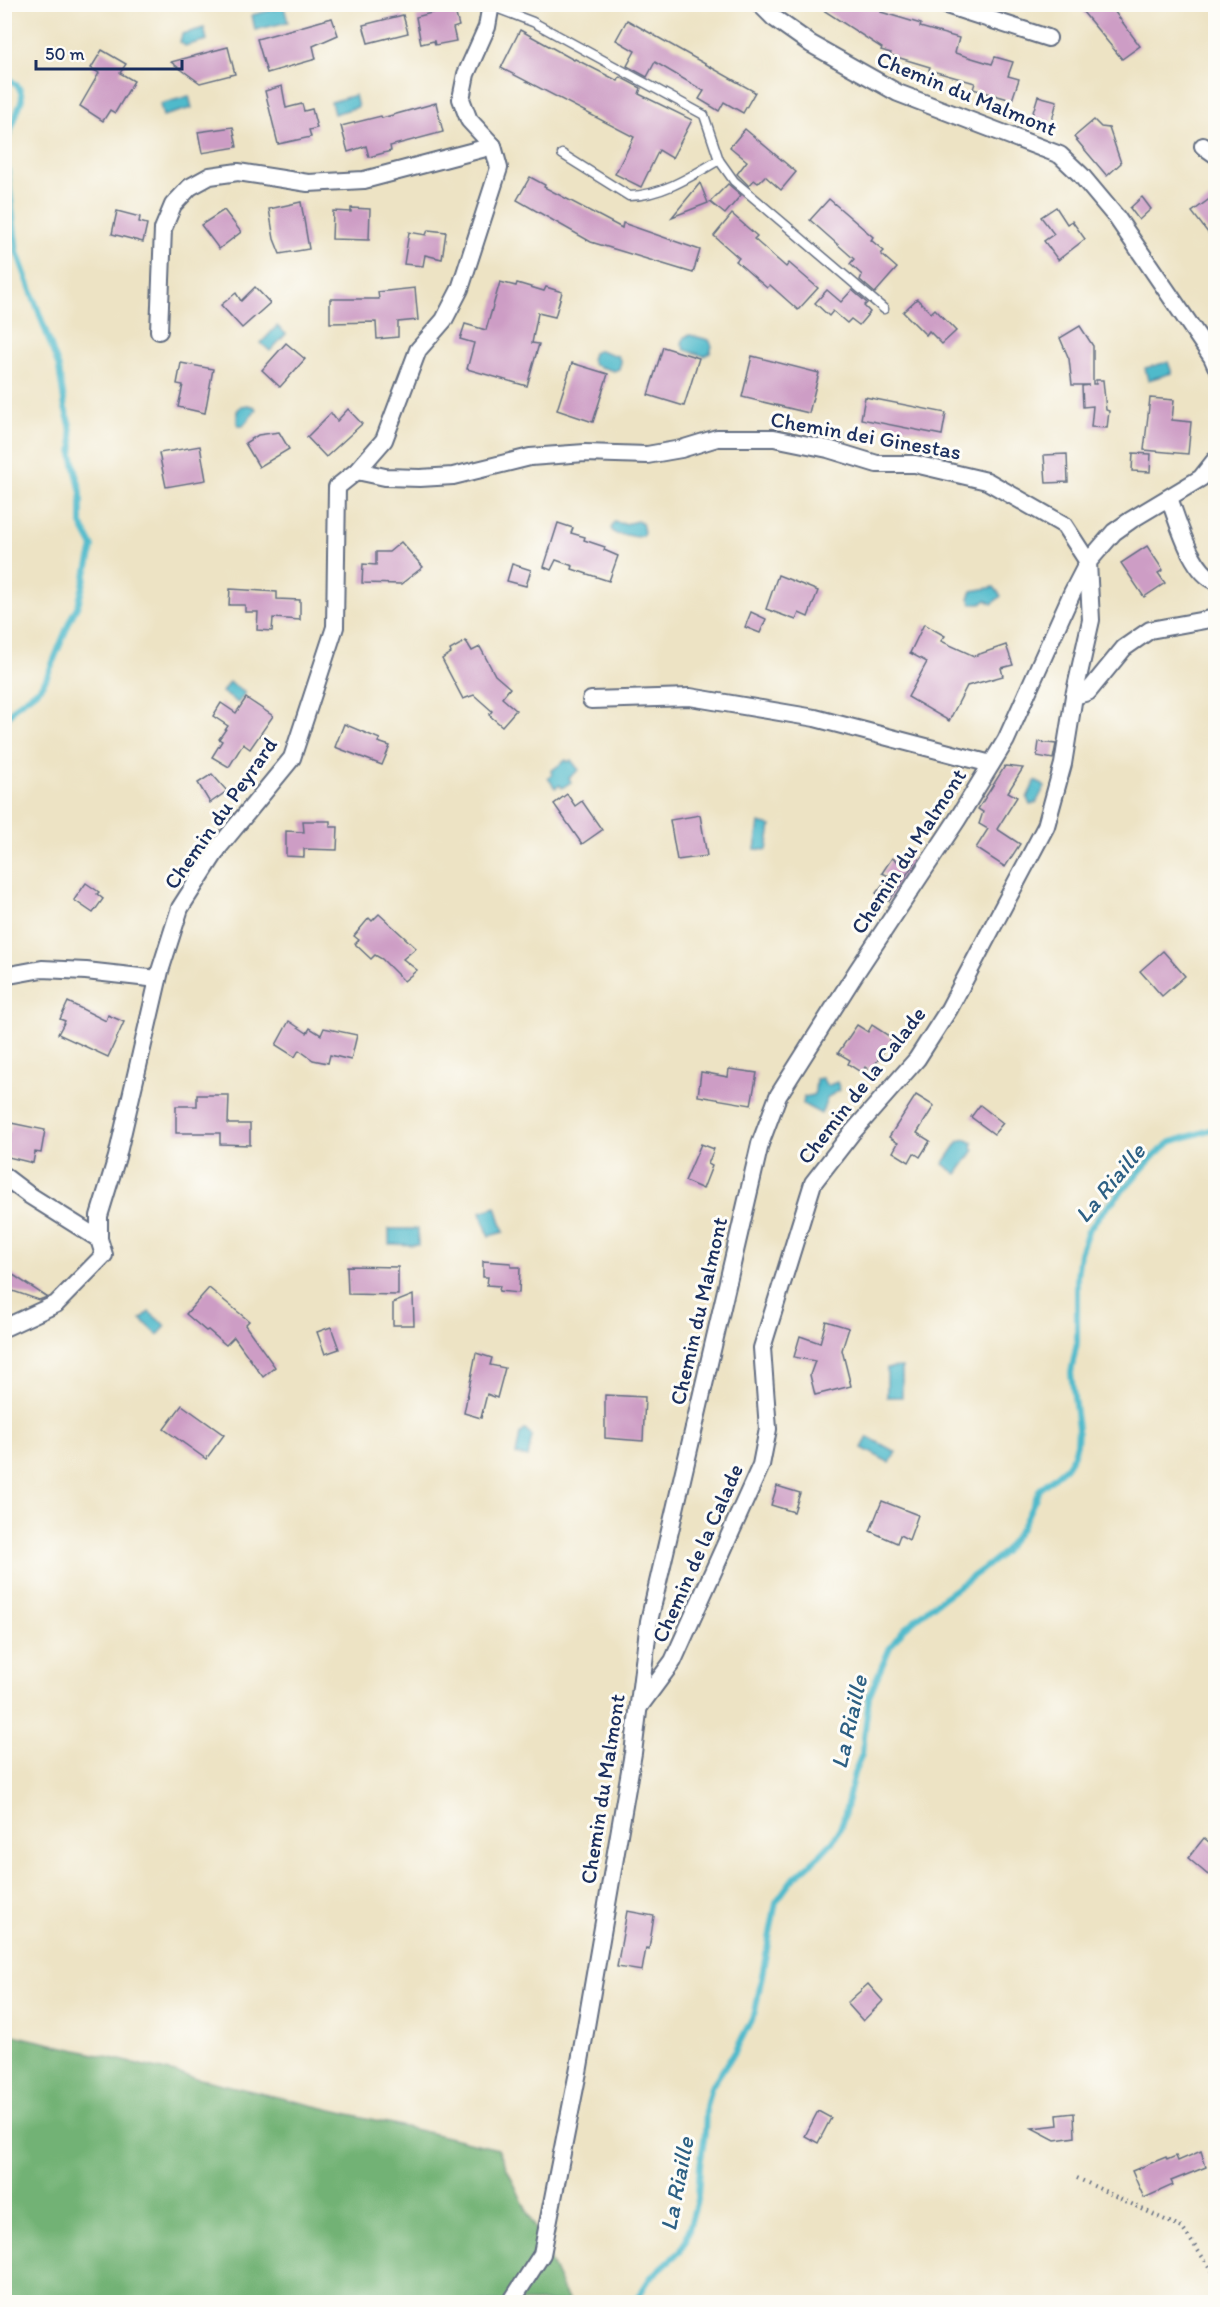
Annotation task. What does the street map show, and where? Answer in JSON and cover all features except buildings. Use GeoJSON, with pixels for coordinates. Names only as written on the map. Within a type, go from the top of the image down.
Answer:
{"type":"FeatureCollection","features":[{"type":"Feature","properties":{"kind":"street","name":"Chemin du Malmont"},"geometry":{"type":"LineString","coordinates":[[760,4],[774,18],[811,44],[898,93],[1060,155],[1117,218],[1212,357],[1215,366]]}},
{"type":"Feature","properties":{"kind":"street"},"geometry":{"type":"LineString","coordinates":[[943,4],[1048,38]]}},
{"type":"Feature","properties":{"kind":"street"},"geometry":{"type":"LineString","coordinates":[[159,331],[164,229],[173,205],[190,187],[210,176],[238,172],[308,183],[364,180],[493,146],[469,120],[461,99],[466,74],[487,27],[491,5]]}},
{"type":"Feature","properties":{"kind":"street","name":"Chemin du Peyrard"},"geometry":{"type":"LineString","coordinates":[[4,1328],[56,1304],[104,1255],[99,1239],[99,1216],[117,1157],[158,979],[180,908],[219,847],[292,758],[336,627],[337,487],[357,471],[384,440],[418,350],[444,320],[460,289],[499,168],[493,146]]}},
{"type":"Feature","properties":{"kind":"street","name":"Chemin dei Ginestas"},"geometry":{"type":"LineString","coordinates":[[357,471],[385,477],[453,476],[530,457],[585,453],[647,454],[717,438],[774,438],[828,449],[877,464],[915,464],[987,481],[1064,525],[1089,562]]}},
{"type":"Feature","properties":{"kind":"street","name":"Chemin du Malmont"},"geometry":{"type":"LineString","coordinates":[[511,2302],[542,2254],[579,2067],[633,1753],[649,1622],[760,1144],[778,1096],[957,820],[1006,740],[1072,593],[1089,562],[1114,532],[1201,478],[1215,459]]}},
{"type":"Feature","properties":{"kind":"street"},"geometry":{"type":"LineString","coordinates":[[1169,498],[1189,550],[1208,579],[1215,581]]}},
{"type":"Feature","properties":{"kind":"street","name":"Chemin de la Calade"},"geometry":{"type":"LineString","coordinates":[[639,1708],[673,1661],[761,1465],[768,1429],[762,1348],[813,1183],[851,1134],[917,1059],[949,1009],[1047,826],[1063,764],[1074,696],[1091,620],[1089,562]]}},
{"type":"Feature","properties":{"kind":"street"},"geometry":{"type":"LineString","coordinates":[[1074,696],[1088,692],[1124,648],[1150,630],[1215,618]]}},
{"type":"Feature","properties":{"kind":"street"},"geometry":{"type":"LineString","coordinates":[[591,700],[690,697],[815,718],[991,764]]}},
{"type":"Feature","properties":{"kind":"street"},"geometry":{"type":"LineString","coordinates":[[4,976],[42,969],[158,979]]}},
{"type":"Feature","properties":{"kind":"street"},"geometry":{"type":"LineString","coordinates":[[4,1176],[29,1195],[99,1239]]}},
{"type":"Feature","properties":{"kind":"lane"},"geometry":{"type":"LineString","coordinates":[[491,5],[533,22],[704,115],[719,160],[734,181],[884,309]]}},
{"type":"Feature","properties":{"kind":"lane"},"geometry":{"type":"LineString","coordinates":[[562,154],[629,196],[642,196],[671,187],[719,160]]}},
{"type":"Feature","properties":{"kind":"path"},"geometry":{"type":"LineString","coordinates":[[1077,2178],[1182,2228],[1215,2276]]}},
{"type":"Feature","properties":{"kind":"green space"},"geometry":{"type":"Polygon","coordinates":[[[5,2033],[498,2149],[569,2302],[5,2302],[5,2033]]]}},
{"type":"Feature","properties":{"kind":"water"},"geometry":{"type":"Polygon","coordinates":[[[284,7],[288,22],[255,30],[252,15],[284,7]]]}},
{"type":"Feature","properties":{"kind":"water"},"geometry":{"type":"Polygon","coordinates":[[[204,28],[207,40],[185,46],[180,42],[182,34],[204,28]]]}},
{"type":"Feature","properties":{"kind":"water"},"geometry":{"type":"Polygon","coordinates":[[[355,95],[358,107],[334,114],[331,102],[355,95]]]}},
{"type":"Feature","properties":{"kind":"water"},"geometry":{"type":"Polygon","coordinates":[[[189,96],[192,108],[163,116],[160,104],[189,96]]]}},
{"type":"Feature","properties":{"kind":"water"},"geometry":{"type":"Polygon","coordinates":[[[277,326],[286,334],[270,351],[261,343],[277,326]]]}},
{"type":"Feature","properties":{"kind":"water"},"geometry":{"type":"Polygon","coordinates":[[[690,335],[709,340],[712,346],[710,353],[704,356],[685,350],[682,344],[684,337],[690,335]]]}},
{"type":"Feature","properties":{"kind":"water"},"geometry":{"type":"Polygon","coordinates":[[[599,350],[618,356],[621,362],[619,369],[614,371],[594,365],[591,360],[593,353],[599,350]]]}},
{"type":"Feature","properties":{"kind":"water"},"geometry":{"type":"Polygon","coordinates":[[[1168,362],[1172,373],[1148,380],[1145,368],[1168,362]]]}},
{"type":"Feature","properties":{"kind":"water"},"geometry":{"type":"Polygon","coordinates":[[[241,406],[255,407],[256,410],[243,426],[239,426],[237,411],[241,406]]]}},
{"type":"Feature","properties":{"kind":"water"},"geometry":{"type":"Polygon","coordinates":[[[637,521],[642,523],[644,532],[642,536],[618,535],[611,529],[614,522],[625,524],[637,521]]]}},
{"type":"Feature","properties":{"kind":"water"},"geometry":{"type":"Polygon","coordinates":[[[994,587],[1001,596],[992,604],[986,600],[981,604],[972,604],[969,598],[972,591],[994,587]]]}},
{"type":"Feature","properties":{"kind":"water"},"geometry":{"type":"Polygon","coordinates":[[[229,682],[245,693],[238,703],[222,692],[229,682]]]}},
{"type":"Feature","properties":{"kind":"water"},"geometry":{"type":"Polygon","coordinates":[[[566,760],[568,762],[571,760],[579,770],[569,778],[571,782],[562,788],[560,785],[555,788],[548,778],[552,775],[551,771],[566,760]]]}},
{"type":"Feature","properties":{"kind":"water"},"geometry":{"type":"Polygon","coordinates":[[[1035,781],[1045,786],[1036,803],[1030,805],[1027,798],[1035,781]]]}},
{"type":"Feature","properties":{"kind":"water"},"geometry":{"type":"Polygon","coordinates":[[[759,823],[771,826],[767,850],[755,849],[759,823]]]}},
{"type":"Feature","properties":{"kind":"water"},"geometry":{"type":"Polygon","coordinates":[[[822,1078],[827,1086],[837,1082],[840,1090],[828,1097],[821,1114],[803,1104],[804,1097],[813,1095],[815,1092],[816,1079],[822,1078]]]}},
{"type":"Feature","properties":{"kind":"water"},"geometry":{"type":"Polygon","coordinates":[[[965,1139],[973,1143],[974,1150],[957,1174],[943,1164],[959,1141],[965,1139]]]}},
{"type":"Feature","properties":{"kind":"water"},"geometry":{"type":"Polygon","coordinates":[[[496,1207],[504,1232],[489,1236],[480,1212],[496,1207]]]}},
{"type":"Feature","properties":{"kind":"water"},"geometry":{"type":"Polygon","coordinates":[[[389,1229],[418,1229],[418,1245],[389,1244],[389,1229]]]}},
{"type":"Feature","properties":{"kind":"water"},"geometry":{"type":"Polygon","coordinates":[[[149,1312],[166,1326],[158,1335],[141,1319],[149,1312]]]}},
{"type":"Feature","properties":{"kind":"water"},"geometry":{"type":"Polygon","coordinates":[[[902,1367],[902,1397],[887,1397],[887,1368],[902,1367]]]}},
{"type":"Feature","properties":{"kind":"water"},"geometry":{"type":"Polygon","coordinates":[[[525,1430],[532,1436],[528,1457],[516,1455],[520,1434],[525,1430]]]}},
{"type":"Feature","properties":{"kind":"water"},"geometry":{"type":"Polygon","coordinates":[[[868,1437],[896,1452],[890,1463],[862,1448],[868,1437]]]}},
{"type":"Feature","properties":{"kind":"waterway"},"geometry":{"type":"LineString","coordinates":[[4,76],[19,88],[22,95],[5,146],[17,252],[59,368],[70,425],[72,454],[81,493],[81,524],[93,547],[78,605],[46,679],[39,689],[16,706],[4,722]]}},
{"type":"Feature","properties":{"kind":"waterway","name":"La Riaille"},"geometry":{"type":"LineString","coordinates":[[635,2302],[650,2278],[679,2252],[686,2240],[698,2196],[706,2107],[711,2087],[735,2052],[755,2012],[776,1902],[791,1881],[821,1854],[839,1831],[854,1773],[862,1754],[869,1696],[890,1647],[904,1629],[929,1608],[1004,1552],[1022,1527],[1040,1489],[1066,1467],[1073,1456],[1078,1429],[1071,1373],[1077,1342],[1077,1277],[1080,1253],[1088,1231],[1156,1154],[1171,1142],[1216,1128]]}}]}
